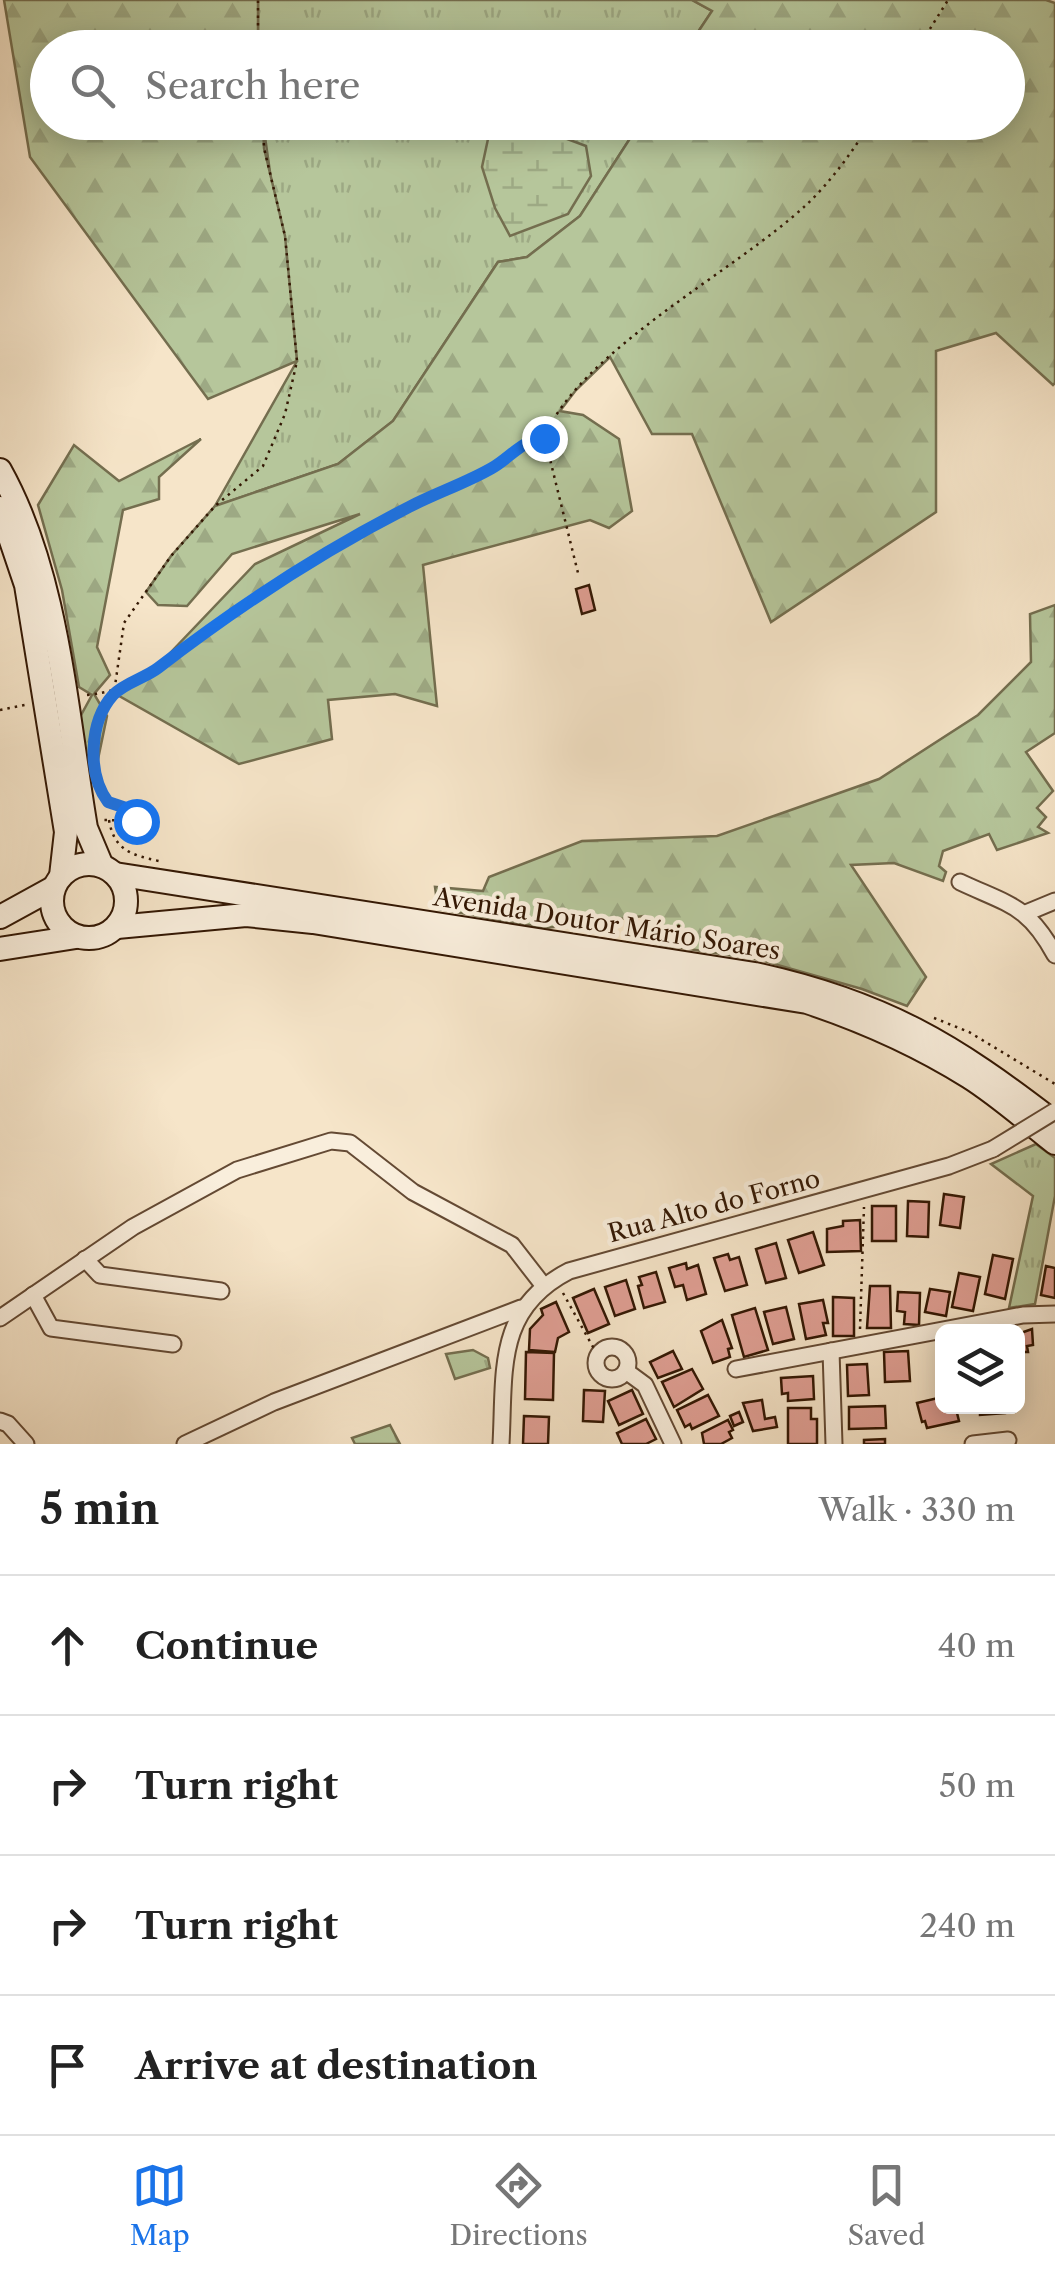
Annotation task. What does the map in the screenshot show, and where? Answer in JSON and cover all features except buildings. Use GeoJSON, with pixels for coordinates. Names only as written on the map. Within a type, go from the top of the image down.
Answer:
{"type":"FeatureCollection","features":[{"type":"Feature","properties":{"kind":"main road"},"geometry":{"type":"LineString","coordinates":[[0,470],[20,505],[44,578],[86,828],[108,870],[124,886],[127,900],[125,914],[105,936],[0,949]]}},
{"type":"Feature","properties":{"kind":"main road"},"geometry":{"type":"LineString","coordinates":[[0,508],[26,585],[66,832],[51,903],[54,917],[76,937]]}},
{"type":"Feature","properties":{"kind":"main road"},"geometry":{"type":"LineString","coordinates":[[0,917],[57,882],[73,867],[88,864],[108,870]]}},
{"type":"Feature","properties":{"kind":"main road","name":"Avenida Doutor Mário Soares"},"geometry":{"type":"LineString","coordinates":[[108,870],[755,974],[807,986],[919,1029],[984,1068],[1055,1123]]}},
{"type":"Feature","properties":{"kind":"main road","name":"Avenida Doutor Mário Soares"},"geometry":{"type":"LineString","coordinates":[[117,927],[246,915],[313,922],[807,1002],[856,1018],[911,1043],[972,1079],[1055,1143]]}},
{"type":"Feature","properties":{"kind":"street"},"geometry":{"type":"LineString","coordinates":[[960,882],[1026,913],[1040,927],[1055,955]]}},
{"type":"Feature","properties":{"kind":"street"},"geometry":{"type":"LineString","coordinates":[[1026,913],[1055,902]]}},
{"type":"Feature","properties":{"kind":"street","name":"Rua Alto do Forno"},"geometry":{"type":"LineString","coordinates":[[500,1444],[506,1356],[521,1308],[549,1282],[570,1271],[949,1166],[993,1149],[1055,1110]]}},
{"type":"Feature","properties":{"kind":"street"},"geometry":{"type":"LineString","coordinates":[[0,1318],[133,1227],[237,1170],[332,1141],[350,1143],[413,1192],[512,1245],[549,1282]]}},
{"type":"Feature","properties":{"kind":"street"},"geometry":{"type":"LineString","coordinates":[[84,1260],[100,1274],[222,1292]]}},
{"type":"Feature","properties":{"kind":"street"},"geometry":{"type":"LineString","coordinates":[[33,1295],[51,1328],[173,1344]]}},
{"type":"Feature","properties":{"kind":"street"},"geometry":{"type":"LineString","coordinates":[[185,1444],[274,1402],[521,1308]]}},
{"type":"Feature","properties":{"kind":"street"},"geometry":{"type":"LineString","coordinates":[[736,1369],[1023,1315],[1055,1314]]}},
{"type":"Feature","properties":{"kind":"street"},"geometry":{"type":"LineString","coordinates":[[831,1351],[834,1444]]}},
{"type":"Feature","properties":{"kind":"street"},"geometry":{"type":"LineString","coordinates":[[598,1356],[598,1371],[607,1378],[617,1378],[626,1371],[645,1385],[673,1444]]}},
{"type":"Feature","properties":{"kind":"street"},"geometry":{"type":"LineString","coordinates":[[0,1421],[8,1424],[26,1444]]}},
{"type":"Feature","properties":{"kind":"street"},"geometry":{"type":"LineString","coordinates":[[973,1444],[1008,1440]]}},
{"type":"Feature","properties":{"kind":"path"},"geometry":{"type":"LineString","coordinates":[[258,0],[258,30]]}},
{"type":"Feature","properties":{"kind":"path"},"geometry":{"type":"LineString","coordinates":[[929,30],[948,0]]}},
{"type":"Feature","properties":{"kind":"path"},"geometry":{"type":"LineString","coordinates":[[94,764],[101,716],[114,692],[124,624],[171,556],[215,506],[263,466],[286,414],[296,361],[286,236],[264,140]]}},
{"type":"Feature","properties":{"kind":"path"},"geometry":{"type":"LineString","coordinates":[[76,696],[114,692],[151,673],[215,624],[304,566],[409,507],[491,469],[523,444],[544,438],[576,390],[611,356],[806,205],[860,140]]}},
{"type":"Feature","properties":{"kind":"path"},"geometry":{"type":"LineString","coordinates":[[544,438],[550,448],[578,573]]}},
{"type":"Feature","properties":{"kind":"path"},"geometry":{"type":"LineString","coordinates":[[0,710],[31,704]]}},
{"type":"Feature","properties":{"kind":"path"},"geometry":{"type":"LineString","coordinates":[[90,819],[146,821],[144,814],[108,802],[96,781]]}},
{"type":"Feature","properties":{"kind":"path"},"geometry":{"type":"LineString","coordinates":[[860,1345],[864,1190]]}},
{"type":"Feature","properties":{"kind":"path"},"geometry":{"type":"LineString","coordinates":[[549,1282],[598,1356]]}},
{"type":"Feature","properties":{"kind":"green space"},"geometry":{"type":"Polygon","coordinates":[[[4,0],[258,0],[258,30],[30,30],[30,140],[264,140],[285,236],[297,361],[208,399],[30,157],[4,0]]]}},
{"type":"Feature","properties":{"kind":"green space"},"geometry":{"type":"Polygon","coordinates":[[[258,0],[692,0],[712,11],[699,30],[258,30],[258,0]]]}},
{"type":"Feature","properties":{"kind":"green space"},"geometry":{"type":"Polygon","coordinates":[[[692,0],[1055,3],[1055,383],[996,333],[936,351],[936,512],[771,622],[692,434],[652,434],[610,357],[560,411],[583,415],[619,439],[632,511],[609,528],[590,520],[423,565],[437,706],[395,694],[328,700],[332,739],[239,764],[114,693],[151,673],[255,564],[360,514],[232,554],[187,606],[158,605],[146,592],[171,556],[215,506],[338,464],[393,421],[498,262],[527,257],[580,216],[629,140],[1025,140],[1025,30],[699,30],[712,11],[692,0]]]}},
{"type":"Feature","properties":{"kind":"green space"},"geometry":{"type":"Polygon","coordinates":[[[265,140],[629,140],[580,216],[527,257],[498,262],[393,421],[338,464],[215,506],[297,361],[265,140]]]}},
{"type":"Feature","properties":{"kind":"green space"},"geometry":{"type":"Polygon","coordinates":[[[488,140],[570,140],[586,146],[591,176],[568,214],[510,236],[495,208],[482,167],[488,140]]]}},
{"type":"Feature","properties":{"kind":"green space"},"geometry":{"type":"Polygon","coordinates":[[[201,439],[159,477],[159,499],[123,510],[97,647],[110,675],[94,694],[107,716],[97,764],[87,766],[80,717],[92,695],[79,687],[62,590],[38,505],[74,445],[119,481],[201,439]]]}},
{"type":"Feature","properties":{"kind":"green space"},"geometry":{"type":"Polygon","coordinates":[[[1055,605],[1055,733],[1026,752],[1053,791],[1037,808],[1046,817],[1038,827],[1048,833],[997,850],[989,834],[943,851],[939,866],[946,872],[943,881],[894,863],[851,865],[926,977],[907,1006],[760,960],[657,944],[643,916],[546,928],[438,909],[435,887],[483,891],[489,877],[582,841],[717,836],[879,779],[978,715],[1031,662],[1030,614],[1055,605]]]}},
{"type":"Feature","properties":{"kind":"green space"},"geometry":{"type":"Polygon","coordinates":[[[1036,1144],[1055,1158],[1055,1196],[1035,1304],[1009,1308],[1033,1196],[991,1164],[1036,1144]]]}},
{"type":"Feature","properties":{"kind":"green space"},"geometry":{"type":"Polygon","coordinates":[[[473,1350],[488,1358],[490,1368],[455,1379],[446,1354],[473,1350]]]}},
{"type":"Feature","properties":{"kind":"green space"},"geometry":{"type":"Polygon","coordinates":[[[390,1425],[400,1444],[355,1444],[352,1438],[390,1425]]]}},
{"type":"Feature","properties":{"kind":"route"},"geometry":{"type":"LineString","coordinates":[[136,821],[146,821],[144,814],[108,802],[96,781],[94,746],[101,716],[114,692],[151,673],[215,624],[304,566],[409,507],[491,469],[523,444],[544,438]]}}]}
